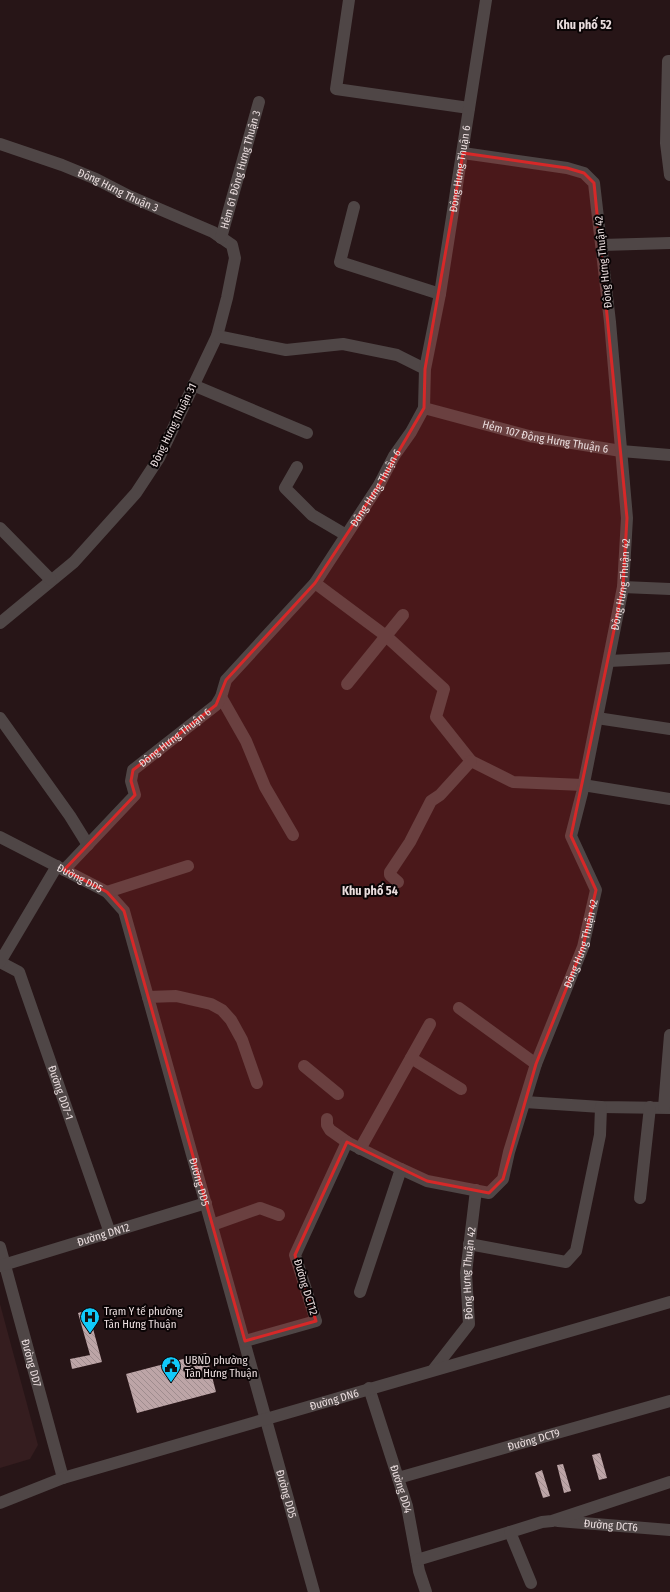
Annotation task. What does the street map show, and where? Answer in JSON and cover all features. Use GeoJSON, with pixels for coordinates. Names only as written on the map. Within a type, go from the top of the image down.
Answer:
{"type":"FeatureCollection","features":[{"type":"Feature","properties":{"kind":"street"},"geometry":{"type":"LineString","coordinates":[[349,0],[336,89],[469,108]]}},
{"type":"Feature","properties":{"kind":"street","name":"Đông Hưng Thuận 6"},"geometry":{"type":"LineString","coordinates":[[0,962],[61,868],[88,846],[135,795],[131,781],[133,770],[213,708],[221,697],[226,680],[315,583],[378,485],[424,408],[425,369],[440,294],[486,0]]}},
{"type":"Feature","properties":{"kind":"street"},"geometry":{"type":"LineString","coordinates":[[670,61],[668,61],[666,143],[670,175]]}},
{"type":"Feature","properties":{"kind":"street","name":"Hẻm 61 Đông Hưng Thuận 3"},"geometry":{"type":"LineString","coordinates":[[221,238],[259,102]]}},
{"type":"Feature","properties":{"kind":"street","name":"Đông Hưng Thuận 3"},"geometry":{"type":"LineString","coordinates":[[0,144],[96,178],[129,196],[213,232],[232,244]]}},
{"type":"Feature","properties":{"kind":"street","name":"Đông Hưng Thuận 42"},"geometry":{"type":"LineString","coordinates":[[327,1120],[327,1125],[330,1130],[347,1142],[427,1181],[489,1193],[503,1179],[509,1152],[536,1064],[583,947],[596,890],[571,836],[584,785],[623,587],[627,518],[602,244],[594,183],[584,173],[567,168],[463,153]]}},
{"type":"Feature","properties":{"kind":"street"},"geometry":{"type":"LineString","coordinates":[[354,207],[340,262],[440,294]]}},
{"type":"Feature","properties":{"kind":"street"},"geometry":{"type":"LineString","coordinates":[[602,244],[670,243]]}},
{"type":"Feature","properties":{"kind":"street","name":"Đông Hưng Thuận 31"},"geometry":{"type":"LineString","coordinates":[[0,623],[74,562],[136,494],[162,453],[217,336],[235,258],[232,244]]}},
{"type":"Feature","properties":{"kind":"street"},"geometry":{"type":"LineString","coordinates":[[217,336],[286,350],[343,344],[397,355],[425,369]]}},
{"type":"Feature","properties":{"kind":"street"},"geometry":{"type":"LineString","coordinates":[[193,385],[307,433]]}},
{"type":"Feature","properties":{"kind":"street","name":"Hẻm 107 Đông Hưng Thuận 6"},"geometry":{"type":"LineString","coordinates":[[424,408],[528,436],[621,451],[670,455]]}},
{"type":"Feature","properties":{"kind":"street"},"geometry":{"type":"LineString","coordinates":[[297,468],[285,488],[312,515],[346,535]]}},
{"type":"Feature","properties":{"kind":"street"},"geometry":{"type":"LineString","coordinates":[[0,528],[51,580]]}},
{"type":"Feature","properties":{"kind":"street"},"geometry":{"type":"LineString","coordinates":[[315,583],[386,636],[444,688],[436,717],[472,761],[513,782],[584,785],[670,799]]}},
{"type":"Feature","properties":{"kind":"street"},"geometry":{"type":"LineString","coordinates":[[623,587],[670,589]]}},
{"type":"Feature","properties":{"kind":"street"},"geometry":{"type":"LineString","coordinates":[[347,684],[403,615]]}},
{"type":"Feature","properties":{"kind":"street"},"geometry":{"type":"LineString","coordinates":[[609,661],[670,658]]}},
{"type":"Feature","properties":{"kind":"street"},"geometry":{"type":"LineString","coordinates":[[221,697],[246,741],[265,787],[293,835]]}},
{"type":"Feature","properties":{"kind":"street"},"geometry":{"type":"LineString","coordinates":[[0,718],[70,816],[88,846]]}},
{"type":"Feature","properties":{"kind":"street"},"geometry":{"type":"LineString","coordinates":[[597,718],[670,729]]}},
{"type":"Feature","properties":{"kind":"street"},"geometry":{"type":"LineString","coordinates":[[398,882],[390,875],[390,872],[410,842],[429,804],[440,795],[472,761]]}},
{"type":"Feature","properties":{"kind":"street","name":"Đường DD5"},"geometry":{"type":"LineString","coordinates":[[0,837],[107,892],[124,911],[267,1418],[314,1592]]}},
{"type":"Feature","properties":{"kind":"street"},"geometry":{"type":"LineString","coordinates":[[107,892],[188,866]]}},
{"type":"Feature","properties":{"kind":"street","name":"Đường DD7-1"},"geometry":{"type":"LineString","coordinates":[[0,962],[19,972],[110,1233]]}},
{"type":"Feature","properties":{"kind":"street"},"geometry":{"type":"LineString","coordinates":[[148,997],[176,996],[211,1004],[222,1010],[231,1020],[242,1040],[257,1083]]}},
{"type":"Feature","properties":{"kind":"street"},"geometry":{"type":"LineString","coordinates":[[458,1008],[536,1064]]}},
{"type":"Feature","properties":{"kind":"street"},"geometry":{"type":"LineString","coordinates":[[360,1149],[430,1024]]}},
{"type":"Feature","properties":{"kind":"street"},"geometry":{"type":"LineString","coordinates":[[525,1102],[601,1107],[667,1107],[670,1035]]}},
{"type":"Feature","properties":{"kind":"street"},"geometry":{"type":"LineString","coordinates":[[411,1058],[461,1089]]}},
{"type":"Feature","properties":{"kind":"street"},"geometry":{"type":"LineString","coordinates":[[304,1066],[338,1094]]}},
{"type":"Feature","properties":{"kind":"street"},"geometry":{"type":"LineString","coordinates":[[469,1244],[566,1262],[576,1251],[600,1135],[601,1107]]}},
{"type":"Feature","properties":{"kind":"street"},"geometry":{"type":"LineString","coordinates":[[640,1198],[650,1107]]}},
{"type":"Feature","properties":{"kind":"street","name":"Đường DCT12"},"geometry":{"type":"LineString","coordinates":[[245,1341],[316,1321],[295,1255],[347,1142]]}},
{"type":"Feature","properties":{"kind":"street"},"geometry":{"type":"LineString","coordinates":[[360,1292],[401,1169]]}},
{"type":"Feature","properties":{"kind":"street","name":"Đông Hưng Thuận 42"},"geometry":{"type":"LineString","coordinates":[[434,1369],[469,1324],[466,1273],[476,1190]]}},
{"type":"Feature","properties":{"kind":"street","name":"Đường DN12"},"geometry":{"type":"LineString","coordinates":[[2,1265],[206,1203]]}},
{"type":"Feature","properties":{"kind":"street"},"geometry":{"type":"LineString","coordinates":[[212,1225],[260,1208],[279,1215]]}},
{"type":"Feature","properties":{"kind":"street","name":"Đường DD7"},"geometry":{"type":"LineString","coordinates":[[0,1247],[2,1265],[63,1478]]}},
{"type":"Feature","properties":{"kind":"street","name":"Đường DN6"},"geometry":{"type":"LineString","coordinates":[[0,1504],[63,1478],[434,1369],[670,1302]]}},
{"type":"Feature","properties":{"kind":"street","name":"Đường DD4"},"geometry":{"type":"LineString","coordinates":[[369,1388],[407,1506],[419,1571],[426,1592]]}},
{"type":"Feature","properties":{"kind":"street","name":"Đường DCT9"},"geometry":{"type":"LineString","coordinates":[[398,1478],[670,1401]]}},
{"type":"Feature","properties":{"kind":"street"},"geometry":{"type":"LineString","coordinates":[[417,1560],[542,1522],[552,1521],[670,1482]]}},
{"type":"Feature","properties":{"kind":"street","name":"Đường DCT6"},"geometry":{"type":"LineString","coordinates":[[552,1521],[670,1530]]}},
{"type":"Feature","properties":{"kind":"street"},"geometry":{"type":"LineString","coordinates":[[510,1532],[532,1583]]}},
{"type":"Feature","properties":{"kind":"highlighted area"},"geometry":{"type":"Polygon","coordinates":[[[463,153],[567,168],[584,173],[594,183],[627,518],[623,587],[571,836],[596,890],[583,947],[536,1064],[503,1179],[489,1193],[427,1181],[347,1142],[295,1255],[316,1321],[245,1341],[124,911],[107,892],[64,870],[135,795],[131,781],[133,770],[216,705],[226,680],[315,583],[379,485],[424,408],[425,369],[463,153]]]}},
{"type":"Feature","properties":{"kind":"shaded area"},"geometry":{"type":"Polygon","coordinates":[[[0,1304],[38,1445],[30,1459],[0,1468],[0,1304]]]}},
{"type":"Feature","properties":{"kind":"building","name":"Trạm Y tế phường Tân Hưng Thuận"},"geometry":{"type":"Polygon","coordinates":[[[88,1310],[102,1362],[72,1369],[70,1359],[90,1355],[78,1313],[88,1310]]]}},
{"type":"Feature","properties":{"kind":"building","name":"UBND phường Tân Hưng Thuận"},"geometry":{"type":"Polygon","coordinates":[[[206,1353],[216,1392],[137,1413],[126,1374],[206,1353]]]}},
{"type":"Feature","properties":{"kind":"building"},"geometry":{"type":"Polygon","coordinates":[[[600,1453],[607,1478],[599,1480],[592,1455],[600,1453]]]}},
{"type":"Feature","properties":{"kind":"building"},"geometry":{"type":"Polygon","coordinates":[[[563,1464],[571,1491],[564,1493],[557,1465],[563,1464]]]}},
{"type":"Feature","properties":{"kind":"building"},"geometry":{"type":"Polygon","coordinates":[[[542,1470],[550,1496],[543,1498],[535,1473],[542,1470]]]}},
{"type":"Feature","properties":{"kind":"place","name":"Trạm Y tế phường Tân Hưng Thuận"},"geometry":{"type":"Point","coordinates":[90,1334]}},
{"type":"Feature","properties":{"kind":"place","name":"UBND phường Tân Hưng Thuận"},"geometry":{"type":"Point","coordinates":[171,1383]}},
{"type":"Feature","properties":{"kind":"district","name":"Khu phố 52"},"geometry":{"type":"Point","coordinates":[584,25]}},
{"type":"Feature","properties":{"kind":"district","name":"Khu phố 54"},"geometry":{"type":"Point","coordinates":[370,891]}}]}
